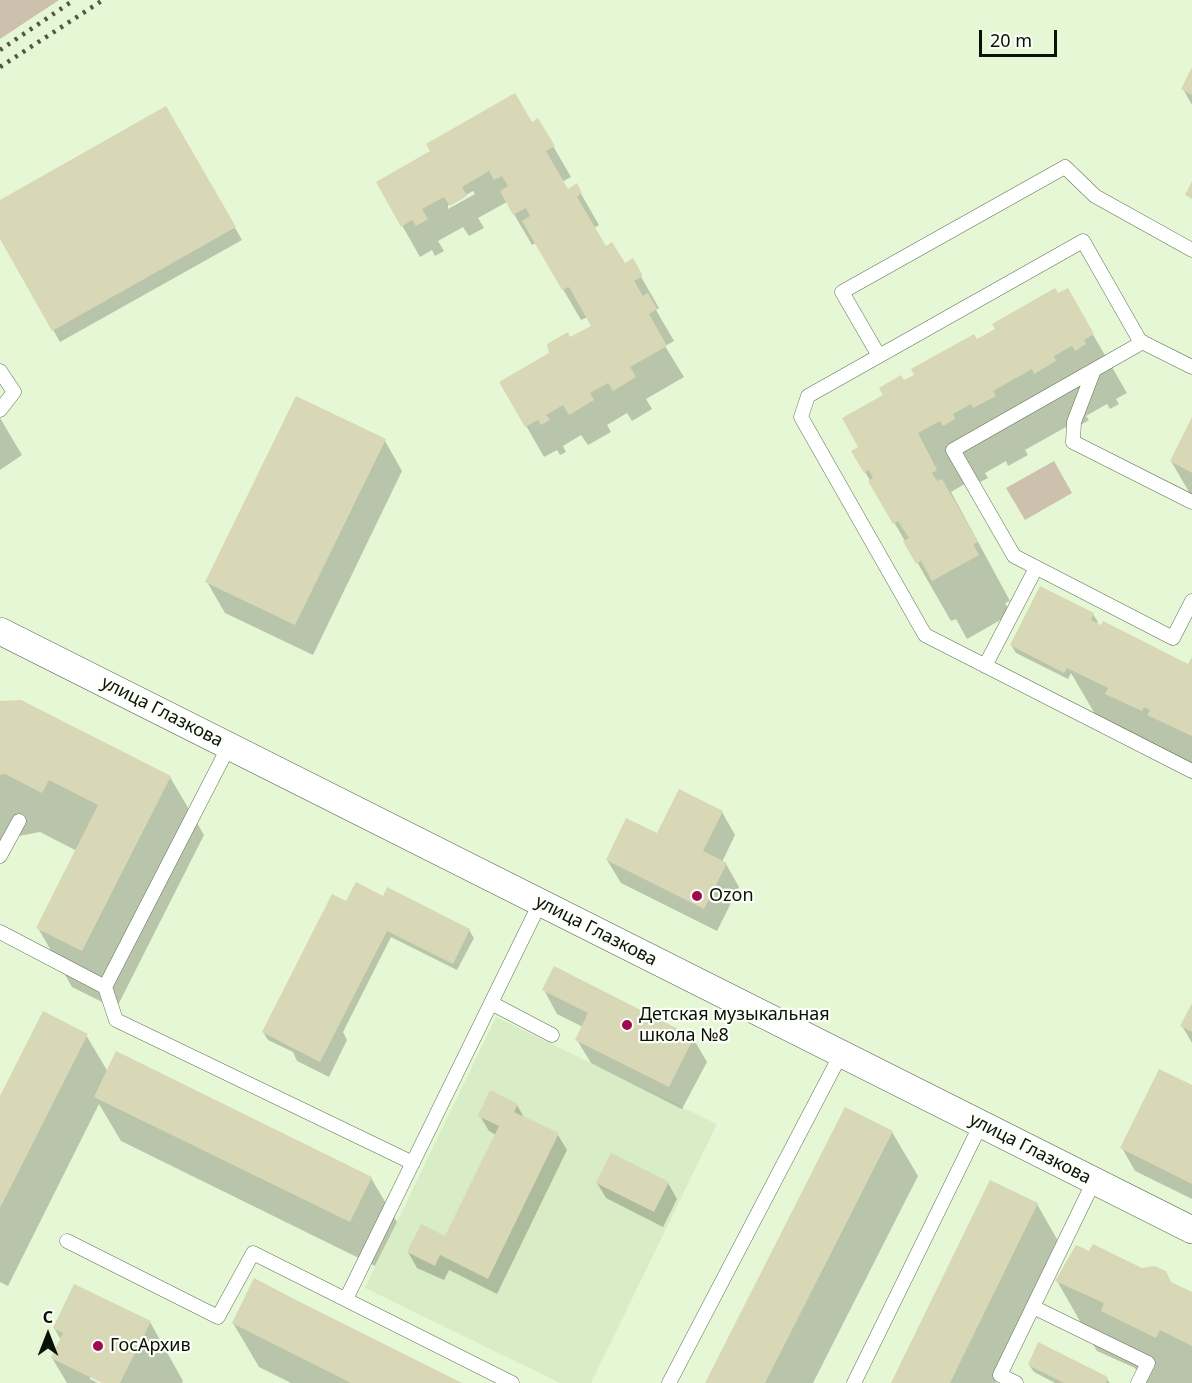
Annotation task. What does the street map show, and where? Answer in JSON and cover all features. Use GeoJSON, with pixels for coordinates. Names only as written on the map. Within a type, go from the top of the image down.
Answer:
{"type":"FeatureCollection","features":[{"type":"Feature","properties":{"kind":"street","name":"улица Глазкова"},"geometry":{"type":"LineString","coordinates":[[0,631],[1192,1230]]}},
{"type":"Feature","properties":{"kind":"lane"},"geometry":{"type":"LineString","coordinates":[[879,357],[842,292],[1065,166],[1095,196],[1192,250]]}},
{"type":"Feature","properties":{"kind":"lane"},"geometry":{"type":"LineString","coordinates":[[1192,367],[1140,340],[1083,241],[808,396],[801,417],[925,635],[1192,771]]}},
{"type":"Feature","properties":{"kind":"lane"},"geometry":{"type":"LineString","coordinates":[[1143,342],[953,450],[1014,556],[1173,638],[1192,601]]}},
{"type":"Feature","properties":{"kind":"lane"},"geometry":{"type":"LineString","coordinates":[[1094,370],[1074,422],[1073,441],[1192,502]]}},
{"type":"Feature","properties":{"kind":"lane"},"geometry":{"type":"LineString","coordinates":[[0,371],[14,392],[0,410]]}},
{"type":"Feature","properties":{"kind":"lane"},"geometry":{"type":"LineString","coordinates":[[985,666],[1036,568]]}},
{"type":"Feature","properties":{"kind":"lane"},"geometry":{"type":"LineString","coordinates":[[105,987],[230,746]]}},
{"type":"Feature","properties":{"kind":"lane"},"geometry":{"type":"LineString","coordinates":[[0,856],[19,820]]}},
{"type":"Feature","properties":{"kind":"lane"},"geometry":{"type":"LineString","coordinates":[[346,1299],[540,903]]}},
{"type":"Feature","properties":{"kind":"lane"},"geometry":{"type":"LineString","coordinates":[[0,932],[105,987],[116,1020],[413,1163]]}},
{"type":"Feature","properties":{"kind":"lane"},"geometry":{"type":"LineString","coordinates":[[491,1003],[552,1035]]}},
{"type":"Feature","properties":{"kind":"lane"},"geometry":{"type":"LineString","coordinates":[[669,1383],[841,1054]]}},
{"type":"Feature","properties":{"kind":"lane"},"geometry":{"type":"LineString","coordinates":[[854,1383],[981,1124]]}},
{"type":"Feature","properties":{"kind":"lane"},"geometry":{"type":"LineString","coordinates":[[1016,1383],[1000,1375],[1094,1181]]}},
{"type":"Feature","properties":{"kind":"lane"},"geometry":{"type":"LineString","coordinates":[[67,1241],[218,1317],[254,1253],[512,1383]]}},
{"type":"Feature","properties":{"kind":"lane"},"geometry":{"type":"LineString","coordinates":[[1033,1307],[1148,1363],[1138,1383]]}},
{"type":"Feature","properties":{"kind":"shaded area"},"geometry":{"type":"Polygon","coordinates":[[[0,0],[59,0],[0,39],[0,0]]]}},
{"type":"Feature","properties":{"kind":"shaded area"},"geometry":{"type":"Polygon","coordinates":[[[1054,461],[1072,493],[1025,520],[1006,488],[1054,461]]]}},
{"type":"Feature","properties":{"kind":"shaded area"},"geometry":{"type":"Polygon","coordinates":[[[496,1017],[717,1124],[591,1383],[560,1383],[365,1288],[496,1017]]]}},
{"type":"Feature","properties":{"kind":"building"},"geometry":{"type":"Polygon","coordinates":[[[1192,67],[1192,95],[1181,89],[1192,67]]]}},
{"type":"Feature","properties":{"kind":"building"},"geometry":{"type":"Polygon","coordinates":[[[515,93],[532,122],[538,118],[555,146],[546,151],[568,189],[577,183],[582,193],[577,197],[606,246],[612,242],[625,263],[633,258],[643,276],[634,281],[643,296],[648,293],[657,309],[649,314],[667,346],[630,367],[636,377],[613,391],[608,383],[590,393],[594,400],[569,415],[563,405],[546,415],[550,420],[541,425],[538,420],[525,427],[499,382],[549,353],[547,344],[568,332],[570,337],[591,326],[569,287],[562,290],[522,221],[530,216],[526,208],[513,215],[500,191],[508,186],[502,176],[494,180],[489,171],[462,187],[467,196],[450,206],[444,197],[422,209],[428,219],[416,226],[412,220],[401,227],[376,182],[430,151],[426,144],[515,93]]]}},
{"type":"Feature","properties":{"kind":"building"},"geometry":{"type":"Polygon","coordinates":[[[166,106],[236,227],[52,331],[0,239],[0,200],[166,106]]]}},
{"type":"Feature","properties":{"kind":"building"},"geometry":{"type":"Polygon","coordinates":[[[1192,181],[1192,199],[1185,195],[1192,181]]]}},
{"type":"Feature","properties":{"kind":"building"},"geometry":{"type":"Polygon","coordinates":[[[1055,288],[1058,293],[1068,288],[1094,334],[1084,340],[1086,344],[1075,351],[1072,346],[1054,356],[1056,361],[1034,374],[1032,369],[993,391],[996,396],[973,408],[971,404],[953,414],[955,419],[943,426],[940,421],[918,433],[937,470],[932,473],[937,481],[942,479],[978,542],[973,544],[979,555],[932,581],[921,561],[916,564],[903,541],[909,538],[898,521],[893,524],[868,481],[873,478],[869,470],[864,473],[851,451],[858,447],[842,418],[883,395],[879,388],[901,375],[904,380],[914,375],[911,369],[974,334],[977,339],[995,329],[992,324],[1055,288]]]}},
{"type":"Feature","properties":{"kind":"building"},"geometry":{"type":"Polygon","coordinates":[[[296,396],[386,439],[295,625],[205,582],[296,396]]]}},
{"type":"Feature","properties":{"kind":"building"},"geometry":{"type":"Polygon","coordinates":[[[1192,417],[1192,473],[1170,461],[1192,417]]]}},
{"type":"Feature","properties":{"kind":"building"},"geometry":{"type":"Polygon","coordinates":[[[1040,586],[1094,613],[1091,620],[1101,625],[1103,621],[1188,664],[1192,657],[1192,736],[1147,715],[1150,710],[1144,707],[1142,711],[1105,694],[1108,688],[1067,668],[1064,673],[1010,645],[1040,586]]]}},
{"type":"Feature","properties":{"kind":"building"},"geometry":{"type":"Polygon","coordinates":[[[21,700],[171,776],[82,951],[36,928],[98,805],[49,780],[42,793],[5,774],[0,775],[0,701],[21,700]]]}},
{"type":"Feature","properties":{"kind":"building"},"geometry":{"type":"Polygon","coordinates":[[[679,789],[723,811],[703,851],[727,863],[704,909],[606,860],[626,818],[657,833],[679,789]]]}},
{"type":"Feature","properties":{"kind":"building"},"geometry":{"type":"Polygon","coordinates":[[[356,882],[383,896],[387,887],[470,929],[453,964],[387,931],[320,1062],[262,1032],[332,894],[346,901],[356,882]]]}},
{"type":"Feature","properties":{"kind":"building","name":"Детская музыкальная школа №8"},"geometry":{"type":"Polygon","coordinates":[[[554,966],[694,1037],[669,1087],[575,1040],[588,1013],[542,990],[554,966]]]}},
{"type":"Feature","properties":{"kind":"building"},"geometry":{"type":"Polygon","coordinates":[[[1192,1003],[1192,1032],[1180,1026],[1192,1003]]]}},
{"type":"Feature","properties":{"kind":"building"},"geometry":{"type":"Polygon","coordinates":[[[43,1011],[88,1034],[0,1208],[0,1096],[43,1011]]]}},
{"type":"Feature","properties":{"kind":"building"},"geometry":{"type":"Polygon","coordinates":[[[116,1051],[372,1177],[350,1222],[94,1097],[116,1051]]]}},
{"type":"Feature","properties":{"kind":"building"},"geometry":{"type":"Polygon","coordinates":[[[1159,1069],[1192,1085],[1192,1184],[1120,1148],[1159,1069]]]}},
{"type":"Feature","properties":{"kind":"building"},"geometry":{"type":"Polygon","coordinates":[[[490,1090],[518,1104],[514,1112],[559,1133],[488,1279],[440,1255],[435,1266],[407,1252],[421,1224],[445,1236],[499,1126],[478,1116],[490,1090]]]}},
{"type":"Feature","properties":{"kind":"building"},"geometry":{"type":"Polygon","coordinates":[[[845,1107],[893,1131],[765,1383],[705,1383],[845,1107]]]}},
{"type":"Feature","properties":{"kind":"building"},"geometry":{"type":"Polygon","coordinates":[[[611,1153],[669,1182],[654,1212],[596,1183],[611,1153]]]}},
{"type":"Feature","properties":{"kind":"building"},"geometry":{"type":"Polygon","coordinates":[[[990,1180],[1038,1203],[950,1383],[891,1383],[990,1180]]]}},
{"type":"Feature","properties":{"kind":"building"},"geometry":{"type":"Polygon","coordinates":[[[1093,1244],[1142,1268],[1154,1266],[1166,1271],[1171,1282],[1192,1292],[1192,1346],[1160,1330],[1156,1338],[1101,1311],[1104,1303],[1055,1281],[1076,1245],[1089,1251],[1093,1244]]]}},
{"type":"Feature","properties":{"kind":"building"},"geometry":{"type":"Polygon","coordinates":[[[254,1278],[462,1383],[351,1383],[232,1323],[254,1278]]]}},
{"type":"Feature","properties":{"kind":"building","name":"ГосАрхив"},"geometry":{"type":"Polygon","coordinates":[[[74,1284],[151,1321],[120,1383],[102,1383],[51,1358],[63,1333],[53,1328],[74,1284]]]}},
{"type":"Feature","properties":{"kind":"building"},"geometry":{"type":"Polygon","coordinates":[[[1038,1342],[1108,1377],[1106,1383],[1064,1383],[1028,1365],[1038,1342]]]}},
{"type":"Feature","properties":{"kind":"railway"},"geometry":{"type":"LineString","coordinates":[[0,50],[74,0]]}},
{"type":"Feature","properties":{"kind":"railway"},"geometry":{"type":"LineString","coordinates":[[0,67],[103,0]]}},
{"type":"Feature","properties":{"kind":"place","name":"Ozon"},"geometry":{"type":"Point","coordinates":[697,896]}},
{"type":"Feature","properties":{"kind":"place","name":"Детская музыкальная школа №8"},"geometry":{"type":"Point","coordinates":[627,1025]}},
{"type":"Feature","properties":{"kind":"place","name":"ГосАрхив"},"geometry":{"type":"Point","coordinates":[98,1346]}}]}
